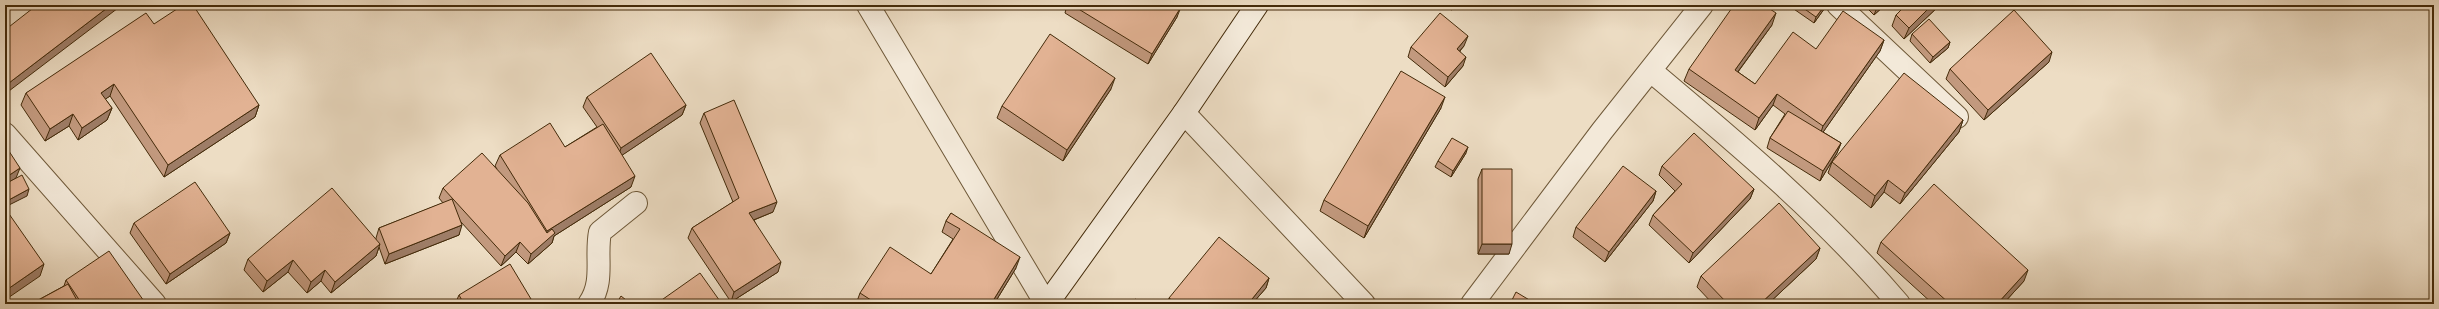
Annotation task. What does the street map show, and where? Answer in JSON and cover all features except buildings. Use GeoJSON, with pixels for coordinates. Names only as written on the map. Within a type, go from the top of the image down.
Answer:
{"type":"FeatureCollection","features":[{"type":"Feature","properties":{"kind":"street"},"geometry":{"type":"LineString","coordinates":[[868,5],[1046,304],[1184,113],[1257,5]]}},
{"type":"Feature","properties":{"kind":"street"},"geometry":{"type":"LineString","coordinates":[[1472,304],[1602,131],[1702,5]]}},
{"type":"Feature","properties":{"kind":"street"},"geometry":{"type":"LineString","coordinates":[[1838,5],[1957,117]]}},
{"type":"Feature","properties":{"kind":"street"},"geometry":{"type":"LineString","coordinates":[[1651,71],[1757,160],[1847,246],[1899,304]]}},
{"type":"Feature","properties":{"kind":"street"},"geometry":{"type":"LineString","coordinates":[[1184,113],[1364,304]]}},
{"type":"Feature","properties":{"kind":"street"},"geometry":{"type":"LineString","coordinates":[[5,134],[155,304]]}},
{"type":"Feature","properties":{"kind":"street"},"geometry":{"type":"LineString","coordinates":[[589,304],[596,293],[600,273],[597,246],[600,232],[636,203]]}}]}
